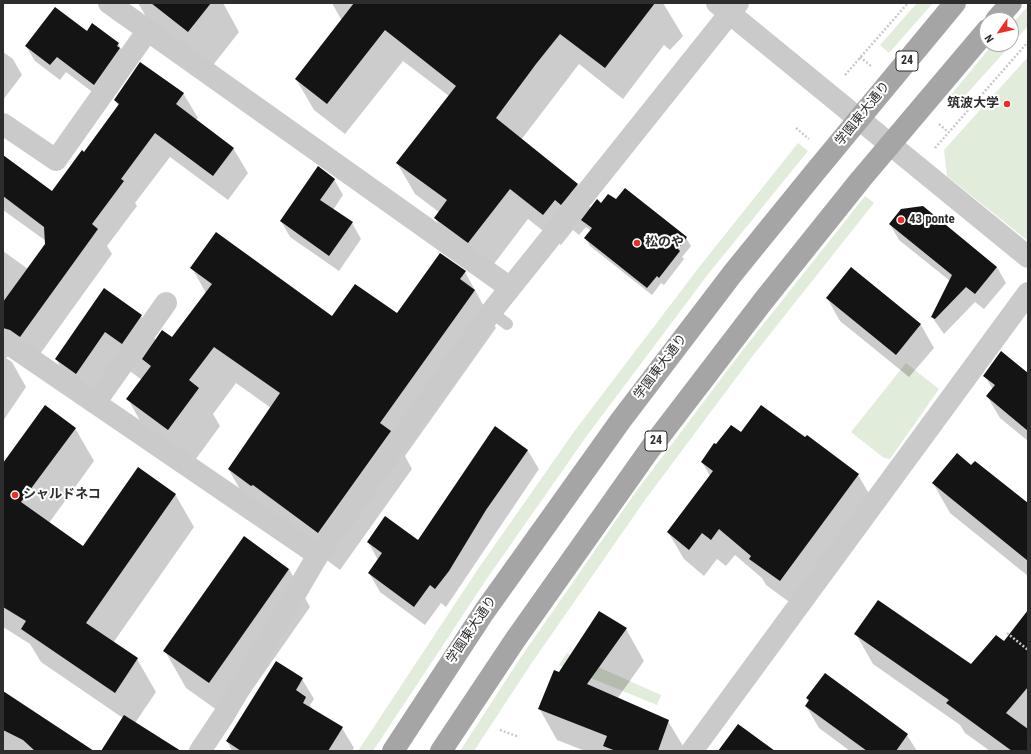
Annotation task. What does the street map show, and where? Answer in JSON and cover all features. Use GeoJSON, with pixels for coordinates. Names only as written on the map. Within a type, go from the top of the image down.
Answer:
{"type":"FeatureCollection","features":[{"type":"Feature","properties":{"kind":"main road","name":"学園東大通り"},"geometry":{"type":"LineString","coordinates":[[393,751],[484,612],[620,420],[733,273],[955,3]]}},
{"type":"Feature","properties":{"kind":"main road"},"geometry":{"type":"LineString","coordinates":[[1003,12],[1011,3]]}},
{"type":"Feature","properties":{"kind":"main road","name":"24"},"geometry":{"type":"LineString","coordinates":[[441,751],[515,640],[650,449],[764,300],[890,144],[979,39]]}},
{"type":"Feature","properties":{"kind":"street"},"geometry":{"type":"LineString","coordinates":[[109,3],[509,287]]}},
{"type":"Feature","properties":{"kind":"street"},"geometry":{"type":"LineString","coordinates":[[200,751],[224,715],[318,555],[499,318],[509,287],[728,6],[859,119],[1028,257]]}},
{"type":"Feature","properties":{"kind":"street"},"geometry":{"type":"LineString","coordinates":[[3,124],[56,160],[148,30]]}},
{"type":"Feature","properties":{"kind":"street"},"geometry":{"type":"LineString","coordinates":[[692,751],[1028,293]]}},
{"type":"Feature","properties":{"kind":"street"},"geometry":{"type":"LineString","coordinates":[[95,403],[166,303]]}},
{"type":"Feature","properties":{"kind":"street"},"geometry":{"type":"LineString","coordinates":[[3,340],[318,555]]}},
{"type":"Feature","properties":{"kind":"street"},"geometry":{"type":"LineString","coordinates":[[3,742],[16,751]]}},
{"type":"Feature","properties":{"kind":"path"},"geometry":{"type":"LineString","coordinates":[[843,78],[908,3]]}},
{"type":"Feature","properties":{"kind":"path"},"geometry":{"type":"LineString","coordinates":[[933,150],[1028,42]]}},
{"type":"Feature","properties":{"kind":"path"},"geometry":{"type":"LineString","coordinates":[[860,57],[874,69]]}},
{"type":"Feature","properties":{"kind":"path"},"geometry":{"type":"LineString","coordinates":[[796,128],[813,142]]}},
{"type":"Feature","properties":{"kind":"path"},"geometry":{"type":"LineString","coordinates":[[1007,633],[1028,650]]}},
{"type":"Feature","properties":{"kind":"path"},"geometry":{"type":"LineString","coordinates":[[500,730],[519,738]]}},
{"type":"Feature","properties":{"kind":"green space"},"geometry":{"type":"Polygon","coordinates":[[[917,3],[933,3],[889,53],[880,45],[917,3]]]}},
{"type":"Feature","properties":{"kind":"green space"},"geometry":{"type":"Polygon","coordinates":[[[1028,6],[1028,26],[1019,36],[1019,16],[1028,6]]]}},
{"type":"Feature","properties":{"kind":"green space"},"geometry":{"type":"Polygon","coordinates":[[[986,52],[1005,52],[953,109],[945,102],[986,52]]]}},
{"type":"Feature","properties":{"kind":"green space","name":"筑波大学"},"geometry":{"type":"Polygon","coordinates":[[[1028,57],[1028,241],[947,176],[944,150],[1028,57]]]}},
{"type":"Feature","properties":{"kind":"green space"},"geometry":{"type":"Polygon","coordinates":[[[798,143],[808,151],[709,273],[586,437],[488,577],[373,751],[358,751],[478,569],[576,429],[700,266],[798,143]]]}},
{"type":"Feature","properties":{"kind":"green space"},"geometry":{"type":"Polygon","coordinates":[[[865,196],[874,203],[751,358],[645,500],[531,664],[474,751],[460,751],[521,657],[635,493],[742,351],[865,196]]]}},
{"type":"Feature","properties":{"kind":"green space"},"geometry":{"type":"Polygon","coordinates":[[[906,363],[939,389],[890,459],[884,458],[851,432],[906,363]]]}},
{"type":"Feature","properties":{"kind":"green space"},"geometry":{"type":"Polygon","coordinates":[[[567,653],[661,695],[657,705],[559,665],[567,653]]]}},
{"type":"Feature","properties":{"kind":"building"},"geometry":{"type":"Polygon","coordinates":[[[151,3],[211,3],[188,32],[151,3]]]}},
{"type":"Feature","properties":{"kind":"building"},"geometry":{"type":"Polygon","coordinates":[[[354,3],[655,3],[605,68],[560,34],[536,64],[496,118],[578,184],[561,205],[555,200],[543,215],[510,189],[468,243],[434,218],[447,200],[396,163],[456,86],[385,30],[327,104],[295,79],[354,3]]]}},
{"type":"Feature","properties":{"kind":"building"},"geometry":{"type":"Polygon","coordinates":[[[55,7],[87,31],[92,23],[119,43],[117,46],[120,48],[94,85],[57,57],[50,65],[25,46],[55,7]]]}},
{"type":"Feature","properties":{"kind":"building"},"geometry":{"type":"Polygon","coordinates":[[[140,62],[184,93],[176,104],[234,148],[213,176],[155,133],[121,179],[124,181],[92,224],[98,229],[20,337],[10,330],[3,328],[3,302],[45,244],[44,227],[3,196],[3,155],[52,191],[82,150],[84,152],[119,104],[114,100],[140,62]]]}},
{"type":"Feature","properties":{"kind":"building"},"geometry":{"type":"Polygon","coordinates":[[[318,166],[335,179],[320,200],[353,222],[329,256],[280,221],[318,166]]]}},
{"type":"Feature","properties":{"kind":"building","name":"松のや"},"geometry":{"type":"Polygon","coordinates":[[[625,188],[687,237],[678,249],[680,251],[659,278],[657,276],[647,288],[584,238],[592,228],[581,220],[597,199],[601,203],[608,194],[616,199],[625,188]]]}},
{"type":"Feature","properties":{"kind":"building"},"geometry":{"type":"Polygon","coordinates":[[[923,206],[997,267],[975,294],[966,287],[935,319],[931,317],[952,275],[889,224],[901,209],[923,206]]]}},
{"type":"Feature","properties":{"kind":"building"},"geometry":{"type":"Polygon","coordinates":[[[216,232],[332,316],[355,284],[397,313],[440,253],[466,271],[460,279],[475,290],[380,423],[391,431],[318,533],[253,485],[251,486],[228,469],[280,393],[214,347],[189,380],[199,388],[168,430],[126,399],[151,366],[142,359],[162,330],[172,337],[212,284],[190,268],[216,232]]]}},
{"type":"Feature","properties":{"kind":"building"},"geometry":{"type":"Polygon","coordinates":[[[851,267],[921,324],[896,355],[826,298],[851,267]]]}},
{"type":"Feature","properties":{"kind":"building"},"geometry":{"type":"Polygon","coordinates":[[[104,288],[142,315],[122,344],[105,332],[76,374],[55,359],[104,288]]]}},
{"type":"Feature","properties":{"kind":"building"},"geometry":{"type":"Polygon","coordinates":[[[1001,351],[1028,373],[1028,431],[986,396],[995,385],[983,376],[1001,351]]]}},
{"type":"Feature","properties":{"kind":"building"},"geometry":{"type":"Polygon","coordinates":[[[45,405],[76,428],[21,502],[83,546],[138,467],[176,494],[86,623],[138,658],[115,693],[21,629],[26,621],[3,607],[3,463],[45,405]]]}},
{"type":"Feature","properties":{"kind":"building"},"geometry":{"type":"Polygon","coordinates":[[[761,405],[805,437],[807,435],[859,474],[780,581],[749,559],[751,556],[719,529],[711,540],[702,533],[689,550],[667,532],[713,471],[701,462],[714,443],[716,444],[731,425],[741,432],[761,405]]]}},
{"type":"Feature","properties":{"kind":"building"},"geometry":{"type":"Polygon","coordinates":[[[495,426],[528,450],[486,510],[449,571],[435,589],[430,585],[414,607],[368,573],[382,553],[367,542],[385,516],[418,540],[495,426]]]}},
{"type":"Feature","properties":{"kind":"building"},"geometry":{"type":"Polygon","coordinates":[[[957,453],[971,465],[975,461],[1028,503],[1028,561],[932,483],[957,453]]]}},
{"type":"Feature","properties":{"kind":"building"},"geometry":{"type":"Polygon","coordinates":[[[244,536],[289,569],[209,683],[163,651],[244,536]]]}},
{"type":"Feature","properties":{"kind":"building"},"geometry":{"type":"Polygon","coordinates":[[[878,600],[971,664],[996,635],[1004,641],[1028,610],[1028,687],[1006,713],[1028,729],[1028,751],[1012,751],[946,703],[949,700],[854,634],[878,600]]]}},
{"type":"Feature","properties":{"kind":"building"},"geometry":{"type":"Polygon","coordinates":[[[599,611],[627,628],[587,684],[669,720],[658,751],[616,751],[603,746],[607,736],[538,709],[554,670],[559,672],[599,611]]]}},
{"type":"Feature","properties":{"kind":"building"},"geometry":{"type":"Polygon","coordinates":[[[276,661],[303,678],[296,690],[306,697],[303,703],[343,727],[328,751],[241,751],[226,741],[276,661]]]}},
{"type":"Feature","properties":{"kind":"building"},"geometry":{"type":"Polygon","coordinates":[[[825,673],[908,734],[896,751],[867,751],[805,706],[809,700],[806,698],[825,673]]]}},
{"type":"Feature","properties":{"kind":"building"},"geometry":{"type":"Polygon","coordinates":[[[3,691],[94,751],[35,751],[23,740],[3,730],[3,691]]]}},
{"type":"Feature","properties":{"kind":"building"},"geometry":{"type":"Polygon","coordinates":[[[124,715],[181,751],[101,751],[124,715]]]}},
{"type":"Feature","properties":{"kind":"building"},"geometry":{"type":"Polygon","coordinates":[[[738,724],[775,751],[718,751],[738,724]]]}},
{"type":"Feature","properties":{"kind":"place","name":"筑波大学"},"geometry":{"type":"Point","coordinates":[1007,104]}},
{"type":"Feature","properties":{"kind":"place","name":"43 ponte"},"geometry":{"type":"Point","coordinates":[901,220]}},
{"type":"Feature","properties":{"kind":"place","name":"松のや"},"geometry":{"type":"Point","coordinates":[637,243]}},
{"type":"Feature","properties":{"kind":"place","name":"シャルドネコ"},"geometry":{"type":"Point","coordinates":[15,495]}}]}
